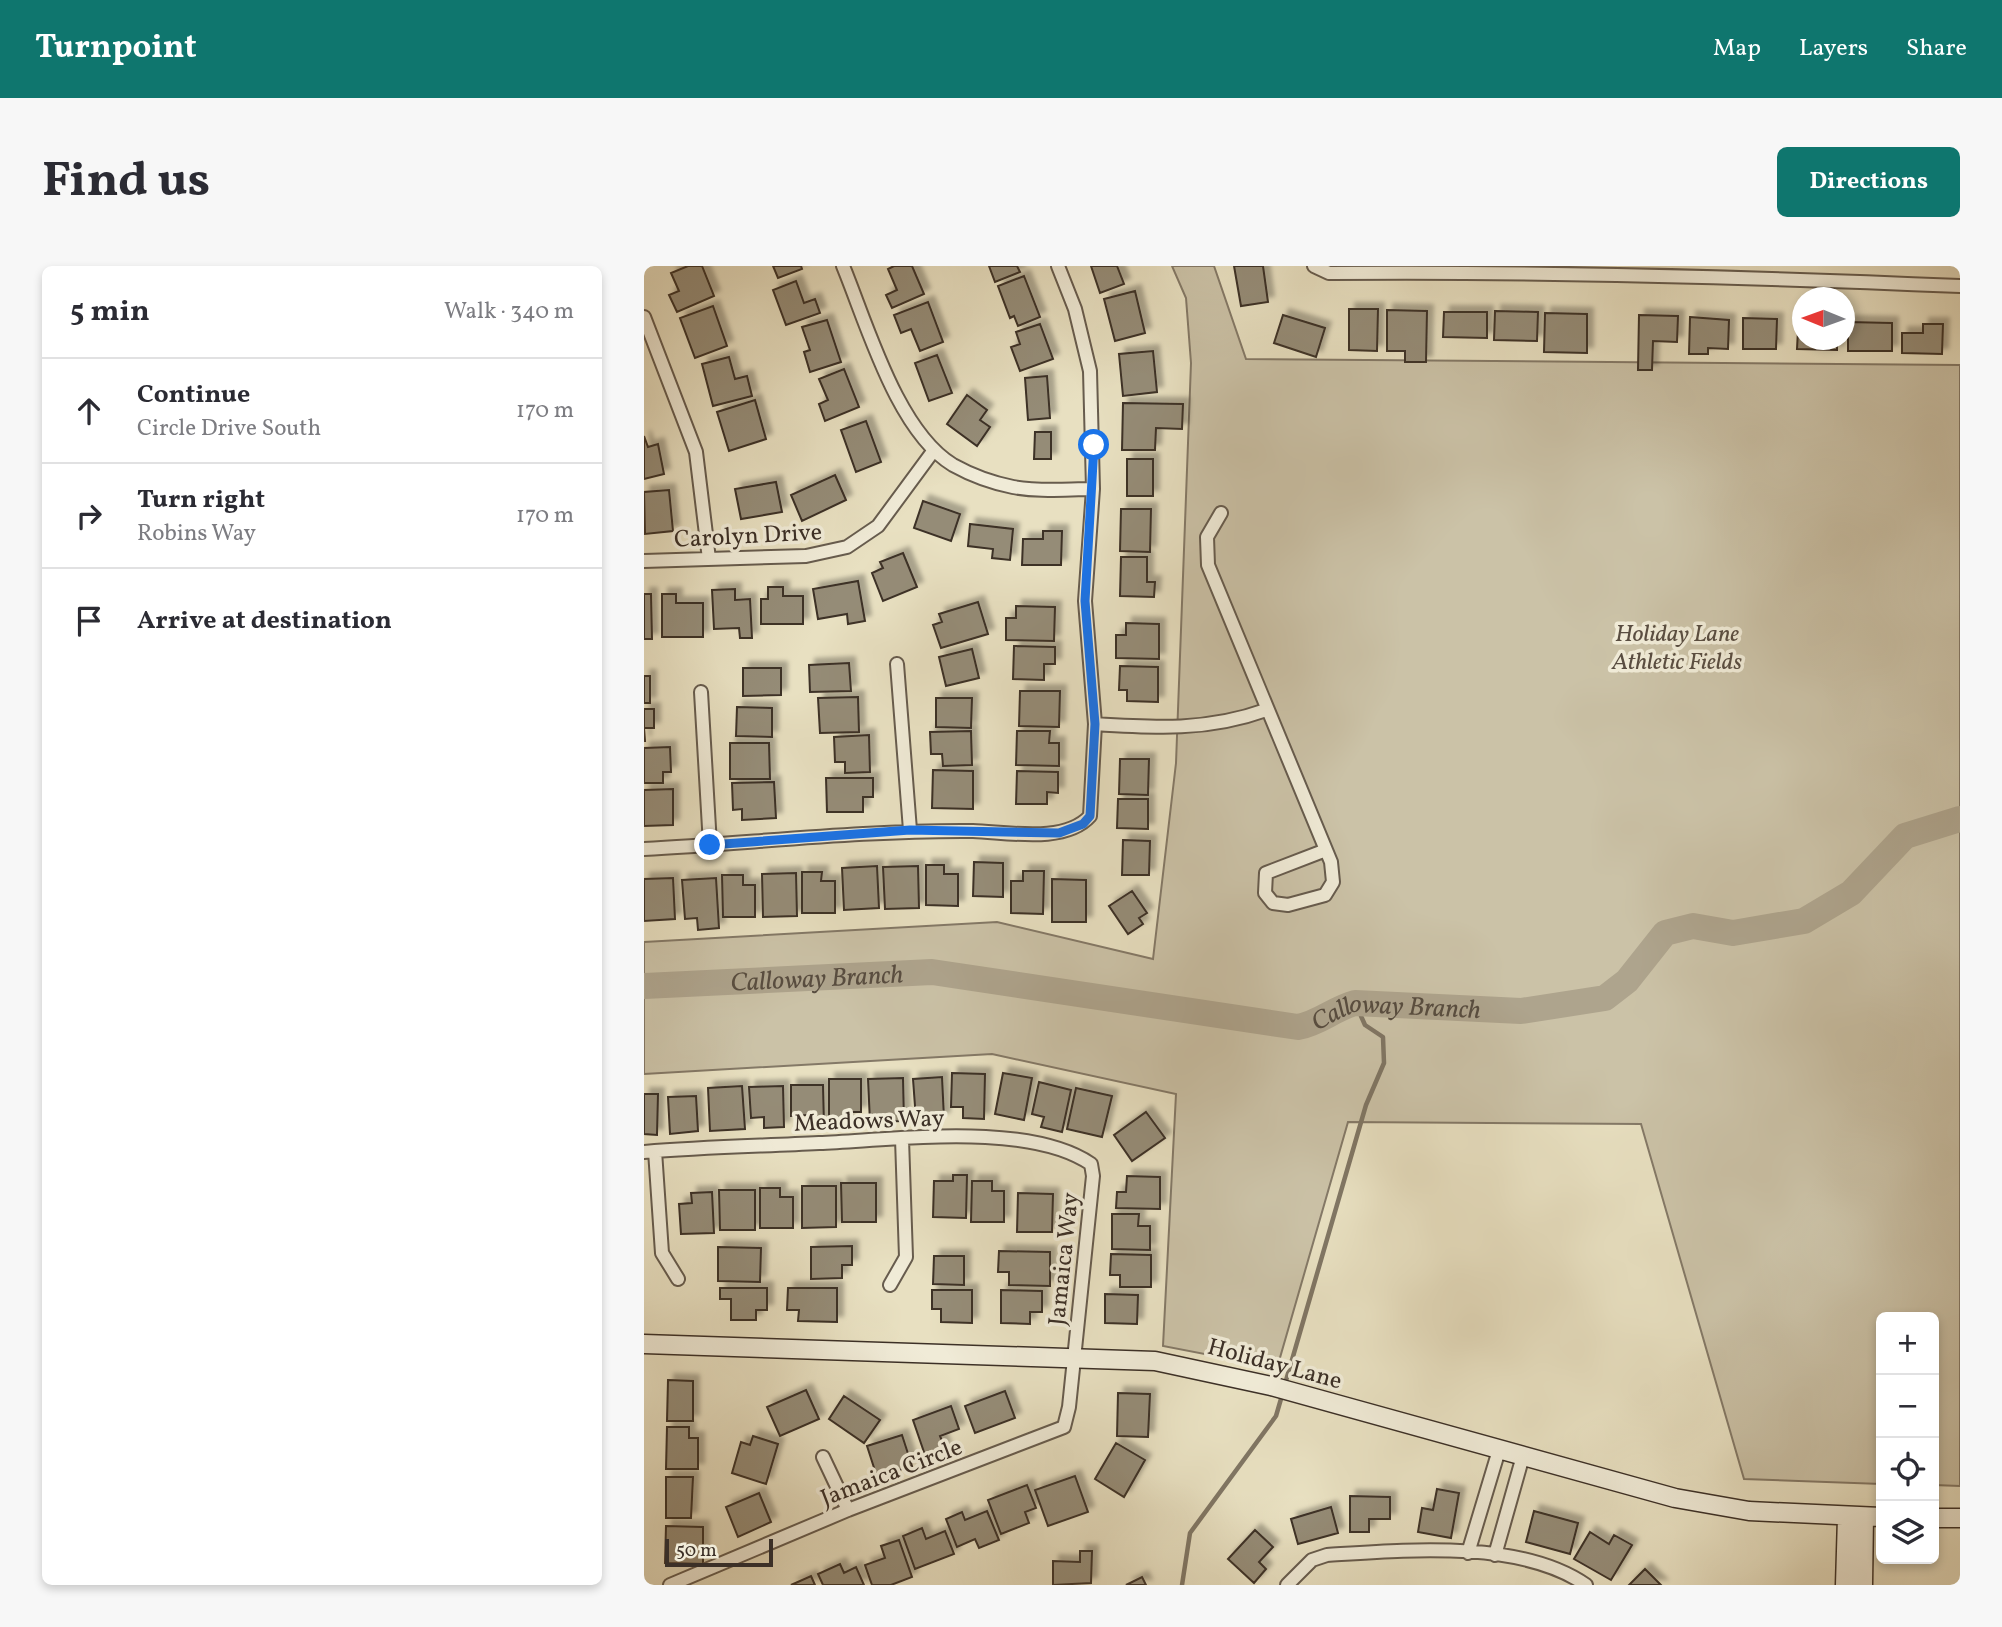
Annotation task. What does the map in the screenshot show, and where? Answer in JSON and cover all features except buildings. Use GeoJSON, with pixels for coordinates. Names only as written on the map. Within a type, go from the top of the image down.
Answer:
{"type":"FeatureCollection","features":[{"type":"Feature","properties":{"kind":"street"},"geometry":{"type":"LineString","coordinates":[[843,266],[894,388],[918,431],[934,450],[953,464],[991,481],[1038,489],[1093,489]]}},
{"type":"Feature","properties":{"kind":"street"},"geometry":{"type":"LineString","coordinates":[[644,849],[910,830],[1059,833],[1083,824],[1090,816],[1095,724],[1085,601],[1093,489],[1090,371],[1075,309],[1058,266]]}},
{"type":"Feature","properties":{"kind":"street"},"geometry":{"type":"LineString","coordinates":[[1314,266],[1329,273],[1467,269],[1782,272],[1960,286]]}},
{"type":"Feature","properties":{"kind":"street"},"geometry":{"type":"LineString","coordinates":[[644,317],[696,452],[709,559]]}},
{"type":"Feature","properties":{"kind":"street","name":"Carolyn Drive"},"geometry":{"type":"LineString","coordinates":[[644,561],[806,556],[847,547],[878,526],[934,450]]}},
{"type":"Feature","properties":{"kind":"street"},"geometry":{"type":"LineString","coordinates":[[1221,513],[1207,537],[1208,565],[1326,849],[1334,882],[1325,895],[1288,905],[1273,903],[1265,893],[1266,873],[1326,849]]}},
{"type":"Feature","properties":{"kind":"street"},"geometry":{"type":"LineString","coordinates":[[897,664],[910,830]]}},
{"type":"Feature","properties":{"kind":"street"},"geometry":{"type":"LineString","coordinates":[[701,692],[710,845]]}},
{"type":"Feature","properties":{"kind":"street"},"geometry":{"type":"LineString","coordinates":[[1095,724],[1168,728],[1220,725],[1266,710]]}},
{"type":"Feature","properties":{"kind":"street"},"geometry":{"type":"LineString","coordinates":[[890,1285],[906,1257],[902,1139]]}},
{"type":"Feature","properties":{"kind":"street","name":"Meadows Way"},"geometry":{"type":"LineString","coordinates":[[650,1151],[902,1139],[1016,1139],[1049,1146],[1091,1164]]}},
{"type":"Feature","properties":{"kind":"street"},"geometry":{"type":"LineString","coordinates":[[650,1151],[662,1253],[678,1279]]}},
{"type":"Feature","properties":{"kind":"street","name":"Jamaica Way"},"geometry":{"type":"LineString","coordinates":[[1074,1358],[1093,1176],[1091,1164]]}},
{"type":"Feature","properties":{"kind":"street","name":"Holiday Lane"},"geometry":{"type":"LineString","coordinates":[[644,1345],[1155,1361],[1271,1386],[1523,1457],[1710,1505],[1783,1514],[1864,1517]]}},
{"type":"Feature","properties":{"kind":"street","name":"Jamaica Circle"},"geometry":{"type":"LineString","coordinates":[[670,1585],[848,1510],[1064,1427],[1074,1358]]}},
{"type":"Feature","properties":{"kind":"street"},"geometry":{"type":"LineString","coordinates":[[1468,1553],[1499,1450]]}},
{"type":"Feature","properties":{"kind":"street"},"geometry":{"type":"LineString","coordinates":[[823,1457],[848,1510]]}},
{"type":"Feature","properties":{"kind":"street"},"geometry":{"type":"LineString","coordinates":[[1495,1555],[1523,1457]]}},
{"type":"Feature","properties":{"kind":"street"},"geometry":{"type":"LineString","coordinates":[[1845,1585],[1864,1517]]}},
{"type":"Feature","properties":{"kind":"street"},"geometry":{"type":"LineString","coordinates":[[1863,1585],[1864,1517]]}},
{"type":"Feature","properties":{"kind":"street"},"geometry":{"type":"LineString","coordinates":[[1939,1518],[1960,1518]]}},
{"type":"Feature","properties":{"kind":"street"},"geometry":{"type":"LineString","coordinates":[[1287,1585],[1312,1560],[1327,1555],[1468,1553],[1495,1555],[1554,1567],[1586,1585]]}},
{"type":"Feature","properties":{"kind":"green space","name":"Holiday Lane Athletic Fields"},"geometry":{"type":"Polygon","coordinates":[[[1172,266],[1214,266],[1246,359],[1960,365],[1960,1486],[1939,1485],[1939,1312],[1876,1312],[1876,1484],[1744,1479],[1641,1124],[1348,1122],[1277,1368],[1163,1346],[1176,1094],[992,1054],[644,1074],[644,942],[997,922],[1153,959],[1176,763],[1191,363],[1186,298],[1172,266]]]}},
{"type":"Feature","properties":{"kind":"waterway","name":"Calloway Branch"},"geometry":{"type":"LineString","coordinates":[[644,986],[932,972],[1298,1027],[1355,1003],[1521,1011],[1605,998],[1627,981],[1665,933],[1693,926],[1733,933],[1804,921],[1851,893],[1905,836],[1960,819]]}},
{"type":"Feature","properties":{"kind":"waterway"},"geometry":{"type":"LineString","coordinates":[[1285,1384],[1366,1105],[1384,1063],[1383,1037],[1365,1025],[1361,1016],[1368,1003]]}},
{"type":"Feature","properties":{"kind":"waterway"},"geometry":{"type":"LineString","coordinates":[[1182,1585],[1190,1533],[1276,1416],[1283,1392]]}},
{"type":"Feature","properties":{"kind":"route"},"geometry":{"type":"LineString","coordinates":[[710,845],[910,830],[1059,833],[1083,824],[1090,816],[1095,724],[1085,601],[1094,445]]}}]}
